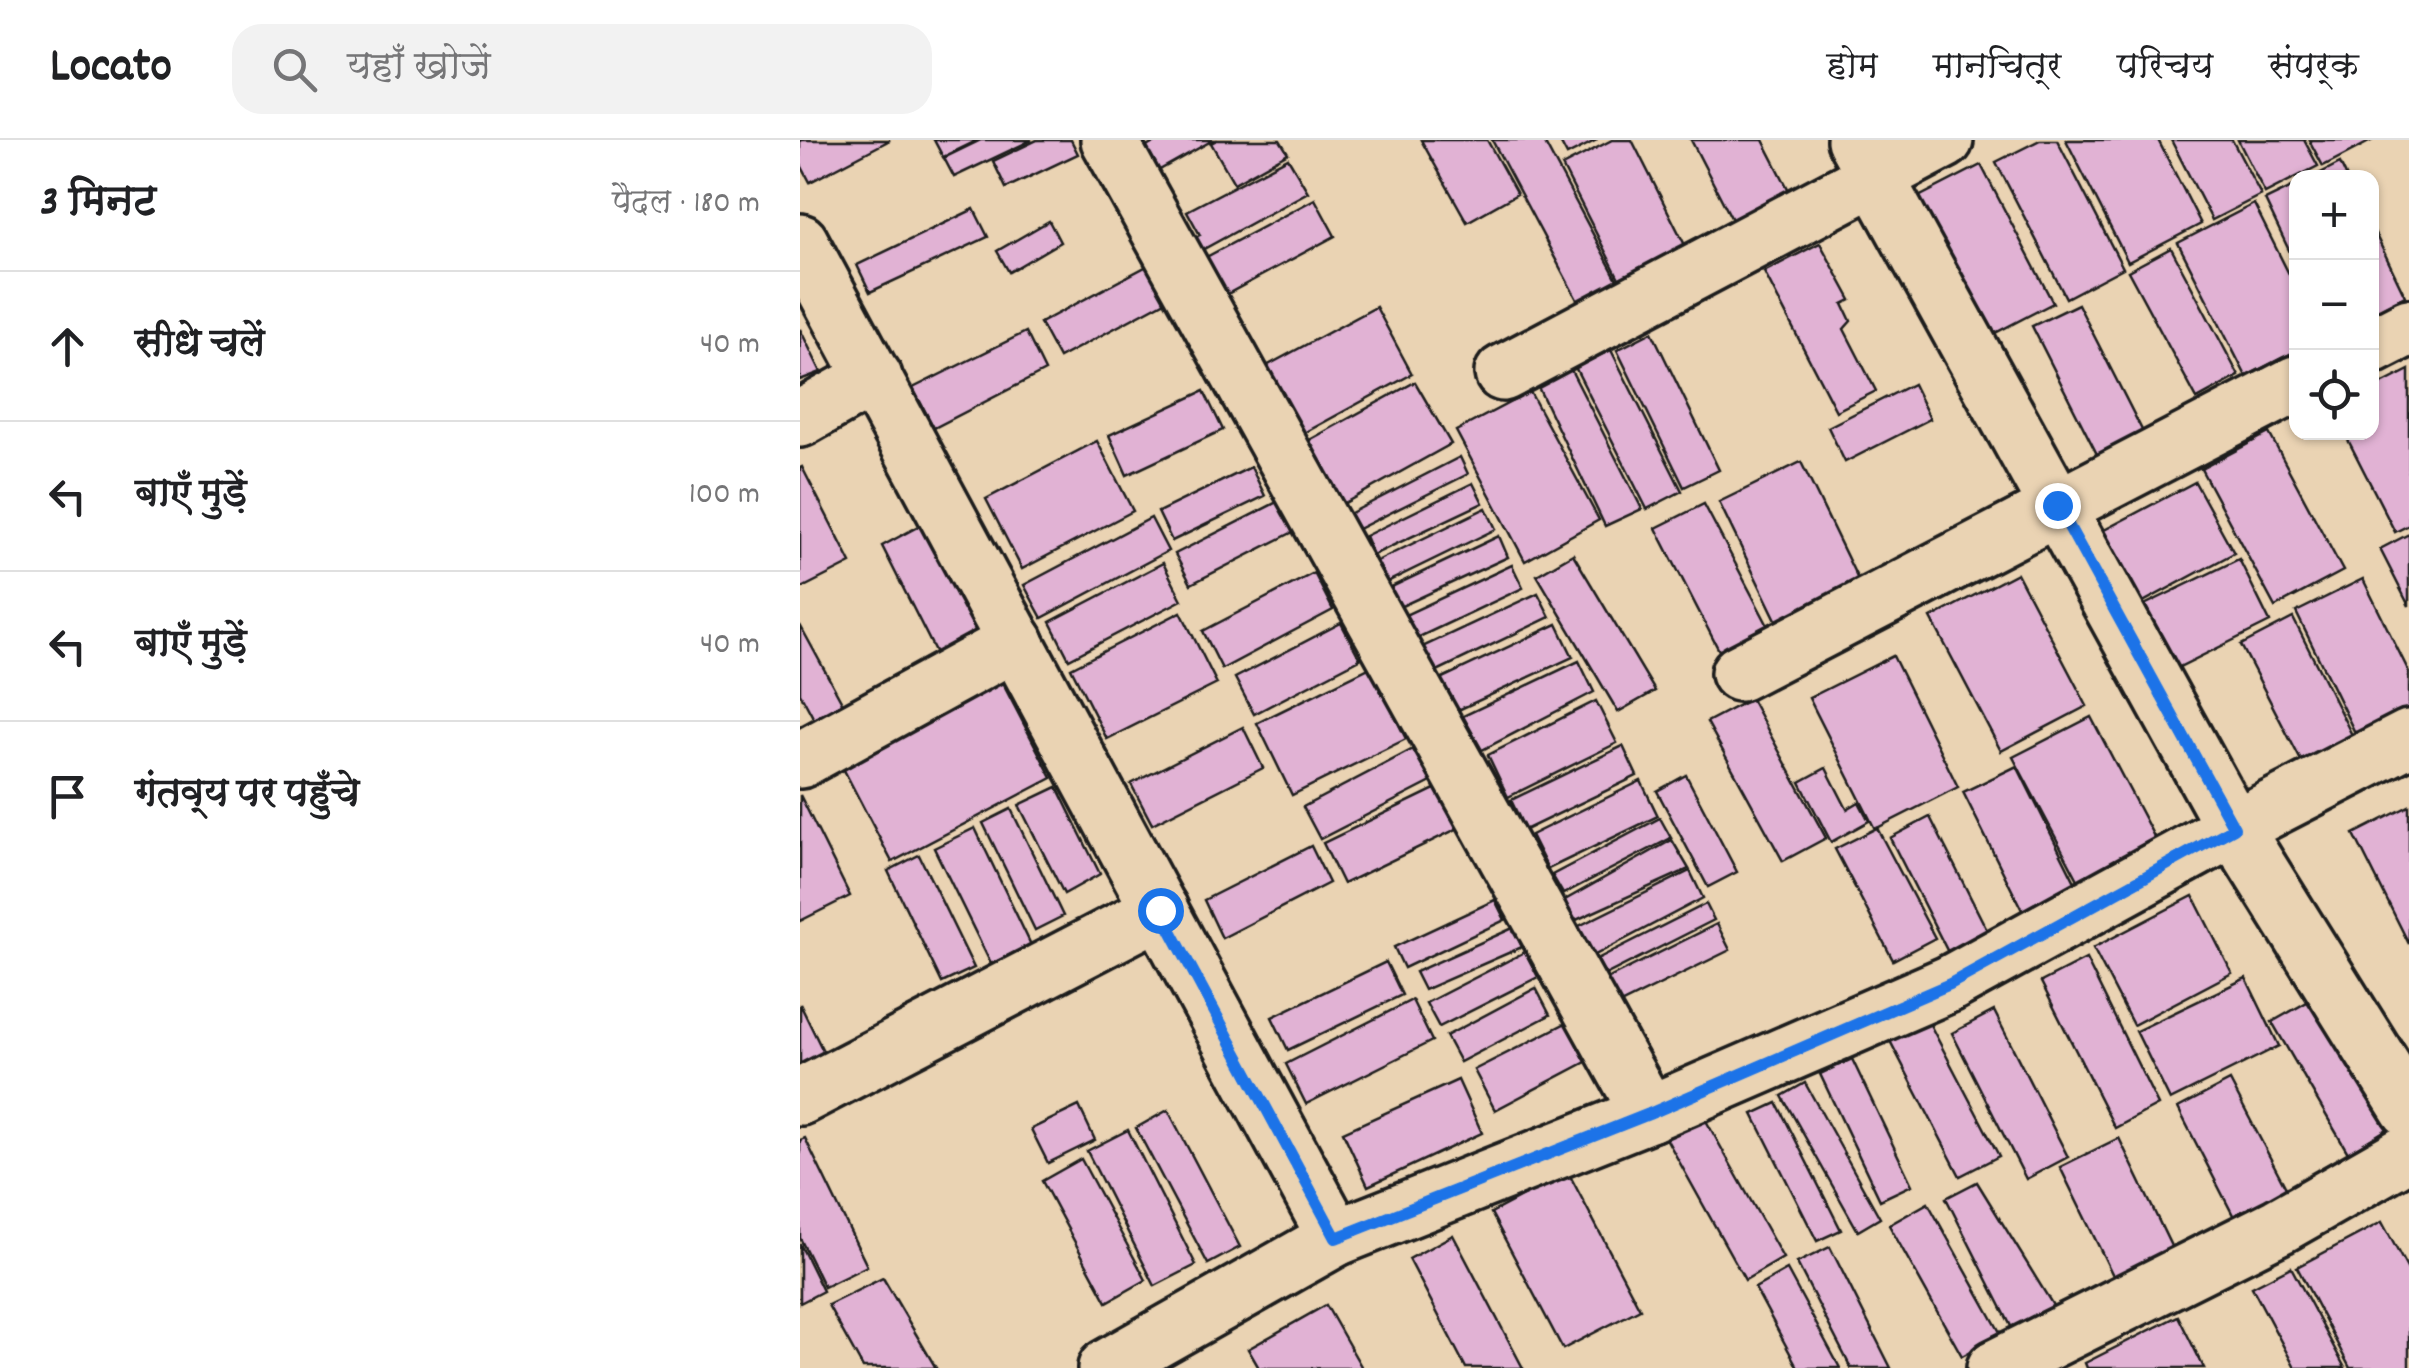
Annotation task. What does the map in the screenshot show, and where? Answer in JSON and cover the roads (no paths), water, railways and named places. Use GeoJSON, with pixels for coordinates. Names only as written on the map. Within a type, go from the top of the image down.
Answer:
{"type":"FeatureCollection","features":[{"type":"Feature","properties":{"kind":"street"},"geometry":{"type":"LineString","coordinates":[[1108,140],[1649,1114]]}},
{"type":"Feature","properties":{"kind":"street"},"geometry":{"type":"LineString","coordinates":[[1503,372],[1866,158],[1946,140]]}},
{"type":"Feature","properties":{"kind":"street"},"geometry":{"type":"LineString","coordinates":[[1866,158],[2234,828],[2409,1108]]}},
{"type":"Feature","properties":{"kind":"street"},"geometry":{"type":"LineString","coordinates":[[800,242],[1336,1238]]}},
{"type":"Feature","properties":{"kind":"street"},"geometry":{"type":"LineString","coordinates":[[2379,342],[2409,326]]}},
{"type":"Feature","properties":{"kind":"street"},"geometry":{"type":"LineString","coordinates":[[800,418],[874,377]]}},
{"type":"Feature","properties":{"kind":"street"},"geometry":{"type":"LineString","coordinates":[[1739,673],[2289,388]]}},
{"type":"Feature","properties":{"kind":"street"},"geometry":{"type":"LineString","coordinates":[[800,760],[1016,642]]}},
{"type":"Feature","properties":{"kind":"street"},"geometry":{"type":"LineString","coordinates":[[1106,1368],[1336,1238],[1649,1114],[1950,984],[2234,828],[2409,738]]}},
{"type":"Feature","properties":{"kind":"street"},"geometry":{"type":"LineString","coordinates":[[800,1097],[1160,910]]}},
{"type":"Feature","properties":{"kind":"street"},"geometry":{"type":"LineString","coordinates":[[1995,1368],[2278,1226],[2409,1152]]}}]}
